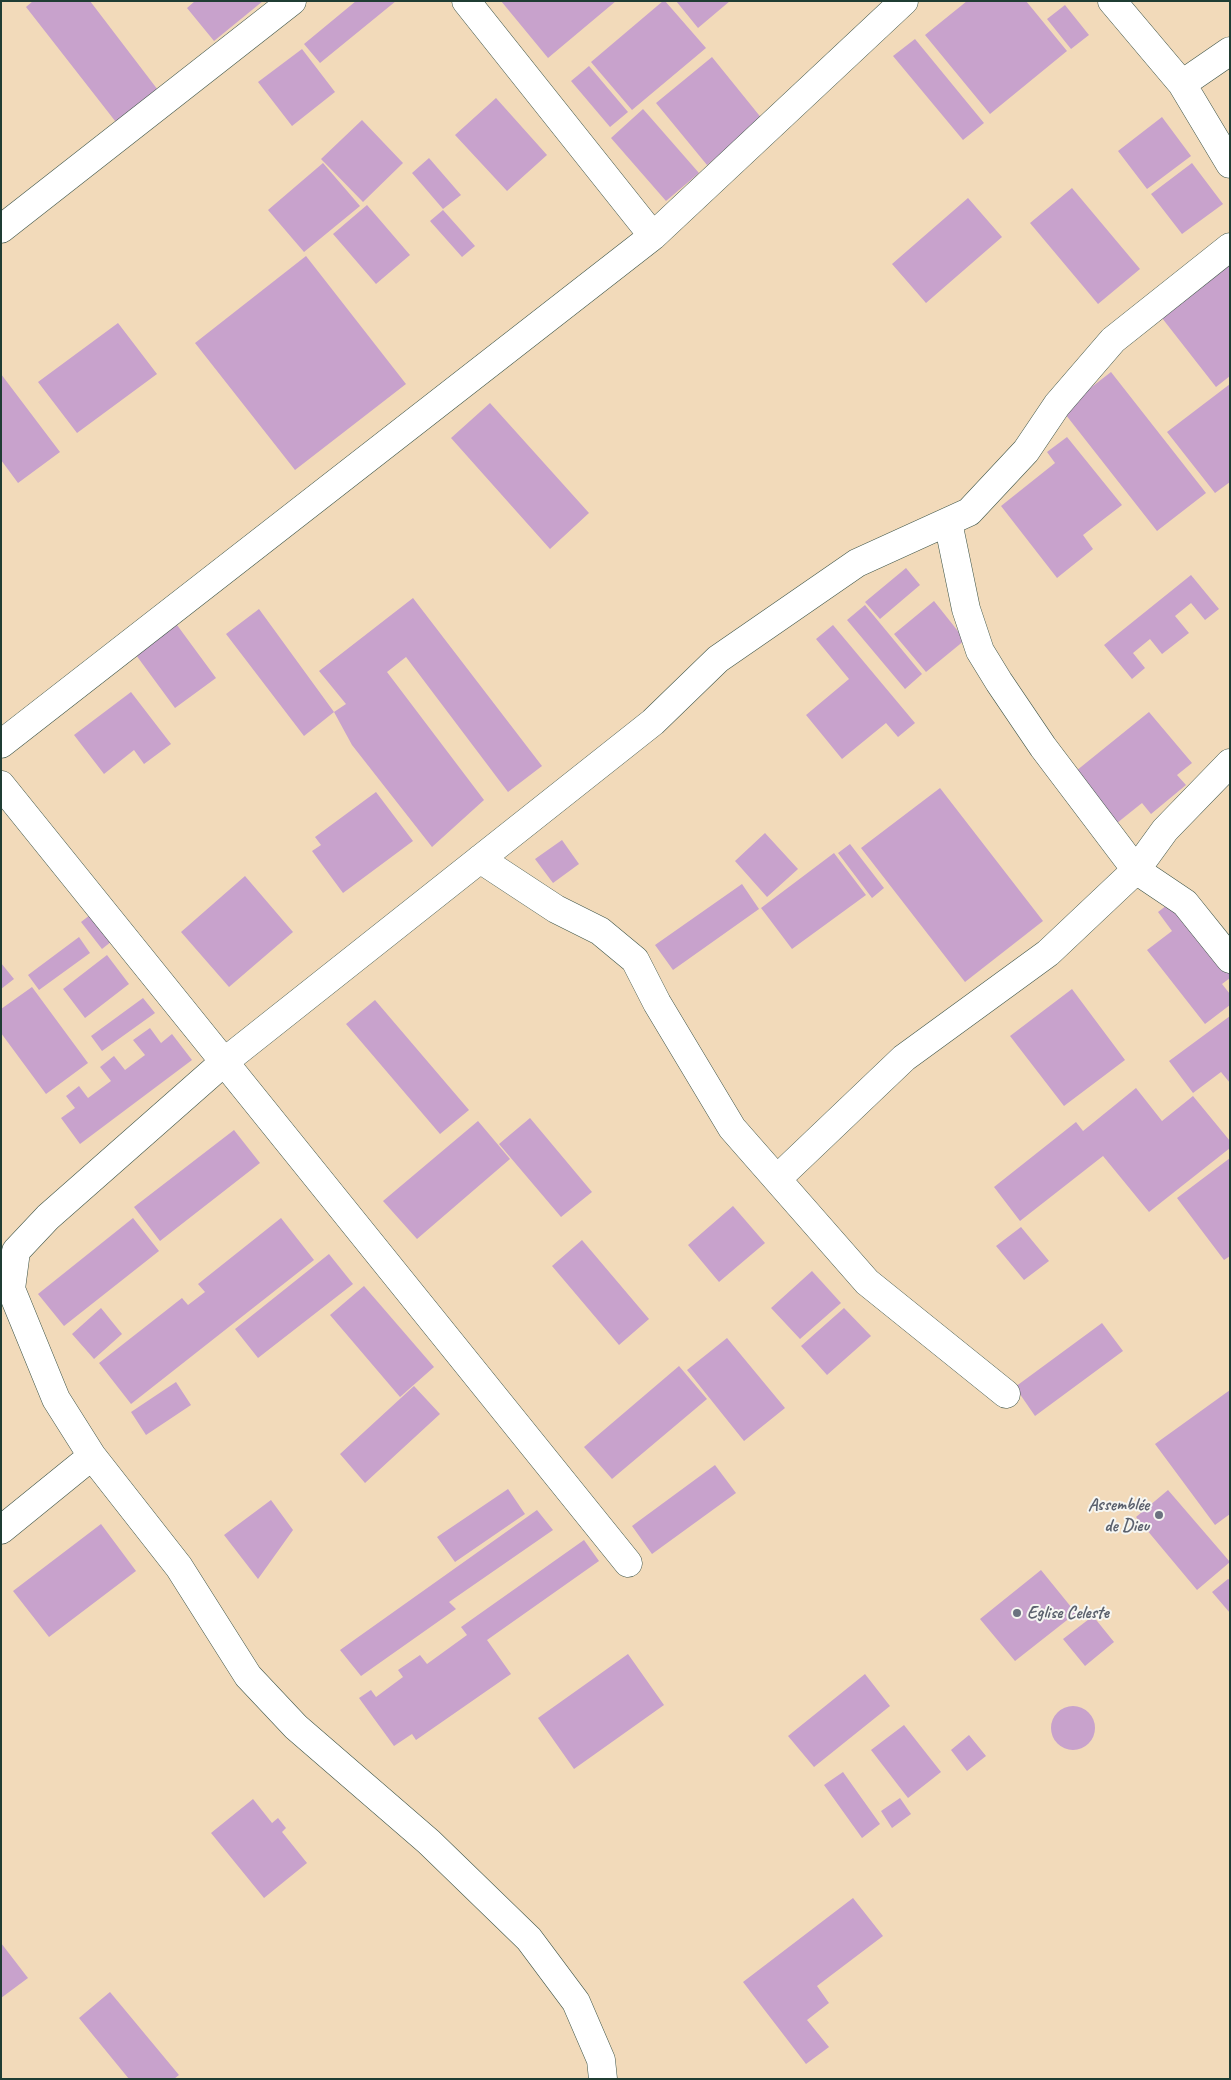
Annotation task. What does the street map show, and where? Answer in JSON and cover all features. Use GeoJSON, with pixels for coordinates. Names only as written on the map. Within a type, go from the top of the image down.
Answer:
{"type":"FeatureCollection","features":[{"type":"Feature","properties":{"kind":"street"},"geometry":{"type":"LineString","coordinates":[[1,229],[292,1]]}},
{"type":"Feature","properties":{"kind":"street"},"geometry":{"type":"LineString","coordinates":[[466,1],[653,236]]}},
{"type":"Feature","properties":{"kind":"street"},"geometry":{"type":"LineString","coordinates":[[1,744],[653,236],[904,1]]}},
{"type":"Feature","properties":{"kind":"street"},"geometry":{"type":"LineString","coordinates":[[1112,1],[1182,84],[1230,164]]}},
{"type":"Feature","properties":{"kind":"street"},"geometry":{"type":"LineString","coordinates":[[1182,84],[1230,51]]}},
{"type":"Feature","properties":{"kind":"street"},"geometry":{"type":"LineString","coordinates":[[603,2079],[601,2060],[576,2002],[529,1939],[429,1842],[296,1727],[248,1676],[179,1567],[92,1456],[56,1399],[11,1289],[16,1251],[48,1216],[224,1062],[653,722],[718,659],[857,563],[969,512],[1026,452],[1057,405],[1113,340],[1230,247]]}},
{"type":"Feature","properties":{"kind":"street"},"geometry":{"type":"LineString","coordinates":[[948,522],[966,609],[980,651],[1043,747],[1136,870],[1185,904],[1230,959]]}},
{"type":"Feature","properties":{"kind":"street"},"geometry":{"type":"LineString","coordinates":[[777,1179],[904,1058],[1048,953],[1136,870],[1165,830],[1230,763]]}},
{"type":"Feature","properties":{"kind":"street"},"geometry":{"type":"LineString","coordinates":[[1,786],[628,1563]]}},
{"type":"Feature","properties":{"kind":"street"},"geometry":{"type":"LineString","coordinates":[[480,860],[556,909],[600,931],[635,960],[657,1003],[732,1128],[867,1282],[1006,1394]]}},
{"type":"Feature","properties":{"kind":"street"},"geometry":{"type":"LineString","coordinates":[[1,1530],[92,1456]]}},
{"type":"Feature","properties":{"kind":"building"},"geometry":{"type":"Polygon","coordinates":[[[33,1],[90,1],[161,94],[119,126],[26,7],[33,1]]]}},
{"type":"Feature","properties":{"kind":"building"},"geometry":{"type":"Polygon","coordinates":[[[195,1],[263,1],[214,41],[187,8],[195,1]]]}},
{"type":"Feature","properties":{"kind":"building"},"geometry":{"type":"Polygon","coordinates":[[[356,1],[396,1],[320,63],[304,44],[356,1]]]}},
{"type":"Feature","properties":{"kind":"building"},"geometry":{"type":"Polygon","coordinates":[[[501,1],[616,1],[548,58],[501,1]]]}},
{"type":"Feature","properties":{"kind":"building"},"geometry":{"type":"Polygon","coordinates":[[[663,1],[706,48],[632,110],[591,62],[663,1]]]}},
{"type":"Feature","properties":{"kind":"building"},"geometry":{"type":"Polygon","coordinates":[[[676,1],[730,1],[698,28],[676,1]]]}},
{"type":"Feature","properties":{"kind":"building"},"geometry":{"type":"Polygon","coordinates":[[[967,1],[1026,1],[1067,51],[990,114],[925,35],[967,1]]]}},
{"type":"Feature","properties":{"kind":"building"},"geometry":{"type":"Polygon","coordinates":[[[1065,5],[1089,35],[1071,49],[1047,19],[1065,5]]]}},
{"type":"Feature","properties":{"kind":"building"},"geometry":{"type":"Polygon","coordinates":[[[915,39],[984,123],[963,140],[893,56],[915,39]]]}},
{"type":"Feature","properties":{"kind":"building"},"geometry":{"type":"Polygon","coordinates":[[[302,49],[335,92],[292,126],[258,82],[302,49]]]}},
{"type":"Feature","properties":{"kind":"building"},"geometry":{"type":"Polygon","coordinates":[[[712,57],[763,120],[707,165],[656,103],[712,57]]]}},
{"type":"Feature","properties":{"kind":"building"},"geometry":{"type":"Polygon","coordinates":[[[589,66],[628,112],[610,127],[571,81],[589,66]]]}},
{"type":"Feature","properties":{"kind":"building"},"geometry":{"type":"Polygon","coordinates":[[[496,98],[547,155],[507,191],[455,135],[496,98]]]}},
{"type":"Feature","properties":{"kind":"building"},"geometry":{"type":"Polygon","coordinates":[[[643,109],[699,173],[666,201],[611,138],[643,109]]]}},
{"type":"Feature","properties":{"kind":"building"},"geometry":{"type":"Polygon","coordinates":[[[1162,117],[1191,156],[1147,189],[1118,151],[1162,117]]]}},
{"type":"Feature","properties":{"kind":"building"},"geometry":{"type":"Polygon","coordinates":[[[362,120],[403,163],[363,202],[321,159],[362,120]]]}},
{"type":"Feature","properties":{"kind":"building"},"geometry":{"type":"Polygon","coordinates":[[[429,158],[461,195],[443,209],[412,173],[429,158]]]}},
{"type":"Feature","properties":{"kind":"building"},"geometry":{"type":"Polygon","coordinates":[[[323,163],[360,206],[304,252],[268,210],[323,163]]]}},
{"type":"Feature","properties":{"kind":"building"},"geometry":{"type":"Polygon","coordinates":[[[1192,163],[1223,204],[1182,234],[1151,194],[1192,163]]]}},
{"type":"Feature","properties":{"kind":"building"},"geometry":{"type":"Polygon","coordinates":[[[1072,188],[1140,269],[1098,304],[1030,223],[1072,188]]]}},
{"type":"Feature","properties":{"kind":"building"},"geometry":{"type":"Polygon","coordinates":[[[968,198],[1002,237],[926,303],[892,264],[968,198]]]}},
{"type":"Feature","properties":{"kind":"building"},"geometry":{"type":"Polygon","coordinates":[[[367,205],[410,255],[376,284],[333,234],[367,205]]]}},
{"type":"Feature","properties":{"kind":"building"},"geometry":{"type":"Polygon","coordinates":[[[443,210],[475,246],[462,257],[430,221],[443,210]]]}},
{"type":"Feature","properties":{"kind":"building"},"geometry":{"type":"Polygon","coordinates":[[[306,256],[406,384],[295,470],[195,343],[306,256]]]}},
{"type":"Feature","properties":{"kind":"building"},"geometry":{"type":"Polygon","coordinates":[[[1230,264],[1230,376],[1216,387],[1162,318],[1230,264]]]}},
{"type":"Feature","properties":{"kind":"building"},"geometry":{"type":"Polygon","coordinates":[[[118,323],[157,374],[77,433],[38,382],[118,323]]]}},
{"type":"Feature","properties":{"kind":"building"},"geometry":{"type":"Polygon","coordinates":[[[1111,372],[1206,493],[1157,531],[1062,410],[1111,372]]]}},
{"type":"Feature","properties":{"kind":"building"},"geometry":{"type":"Polygon","coordinates":[[[1,374],[60,452],[18,483],[1,460],[1,374]]]}},
{"type":"Feature","properties":{"kind":"building"},"geometry":{"type":"Polygon","coordinates":[[[1230,384],[1230,482],[1215,493],[1167,432],[1230,384]]]}},
{"type":"Feature","properties":{"kind":"building"},"geometry":{"type":"Polygon","coordinates":[[[490,403],[589,513],[550,549],[451,438],[490,403]]]}},
{"type":"Feature","properties":{"kind":"building"},"geometry":{"type":"Polygon","coordinates":[[[1067,437],[1122,505],[1083,535],[1093,549],[1057,578],[1001,506],[1055,463],[1047,452],[1067,437]]]}},
{"type":"Feature","properties":{"kind":"building"},"geometry":{"type":"Polygon","coordinates":[[[906,568],[920,585],[880,619],[865,602],[906,568]]]}},
{"type":"Feature","properties":{"kind":"building"},"geometry":{"type":"Polygon","coordinates":[[[1191,575],[1219,609],[1205,620],[1191,603],[1175,616],[1189,633],[1162,654],[1150,639],[1133,653],[1145,668],[1132,679],[1104,645],[1191,575]]]}},
{"type":"Feature","properties":{"kind":"building"},"geometry":{"type":"Polygon","coordinates":[[[413,598],[542,766],[508,792],[406,657],[387,672],[484,800],[432,847],[352,745],[334,712],[346,704],[319,671],[413,598]]]}},
{"type":"Feature","properties":{"kind":"building"},"geometry":{"type":"Polygon","coordinates":[[[934,601],[965,640],[926,672],[894,634],[934,601]]]}},
{"type":"Feature","properties":{"kind":"building"},"geometry":{"type":"Polygon","coordinates":[[[865,605],[922,674],[905,689],[847,620],[865,605]]]}},
{"type":"Feature","properties":{"kind":"building"},"geometry":{"type":"Polygon","coordinates":[[[259,609],[334,712],[304,736],[226,634],[259,609]]]}},
{"type":"Feature","properties":{"kind":"building"},"geometry":{"type":"Polygon","coordinates":[[[177,625],[216,678],[175,708],[136,655],[177,625]]]}},
{"type":"Feature","properties":{"kind":"building"},"geometry":{"type":"Polygon","coordinates":[[[833,625],[915,723],[898,737],[886,723],[842,759],[806,715],[849,679],[816,639],[833,625]]]}},
{"type":"Feature","properties":{"kind":"building"},"geometry":{"type":"Polygon","coordinates":[[[131,692],[171,744],[144,764],[134,750],[104,774],[74,735],[131,692]]]}},
{"type":"Feature","properties":{"kind":"building"},"geometry":{"type":"Polygon","coordinates":[[[1149,712],[1192,763],[1177,775],[1186,785],[1151,814],[1142,803],[1117,823],[1076,771],[1149,712]]]}},
{"type":"Feature","properties":{"kind":"building"},"geometry":{"type":"Polygon","coordinates":[[[940,788],[1043,921],[965,982],[861,848],[940,788]]]}},
{"type":"Feature","properties":{"kind":"building"},"geometry":{"type":"Polygon","coordinates":[[[376,792],[413,841],[343,893],[312,851],[321,845],[315,837],[376,792]]]}},
{"type":"Feature","properties":{"kind":"building"},"geometry":{"type":"Polygon","coordinates":[[[765,833],[798,869],[767,897],[735,861],[765,833]]]}},
{"type":"Feature","properties":{"kind":"building"},"geometry":{"type":"Polygon","coordinates":[[[562,840],[579,864],[553,883],[535,859],[562,840]]]}},
{"type":"Feature","properties":{"kind":"building"},"geometry":{"type":"Polygon","coordinates":[[[850,844],[884,888],[872,898],[838,853],[850,844]]]}},
{"type":"Feature","properties":{"kind":"building"},"geometry":{"type":"Polygon","coordinates":[[[834,853],[866,895],[792,949],[761,908],[834,853]]]}},
{"type":"Feature","properties":{"kind":"building"},"geometry":{"type":"Polygon","coordinates":[[[245,876],[293,932],[229,987],[181,932],[245,876]]]}},
{"type":"Feature","properties":{"kind":"building"},"geometry":{"type":"Polygon","coordinates":[[[742,884],[759,909],[673,970],[655,945],[742,884]]]}},
{"type":"Feature","properties":{"kind":"building"},"geometry":{"type":"Polygon","coordinates":[[[1175,899],[1230,970],[1230,978],[1222,984],[1230,994],[1230,1005],[1205,1024],[1147,950],[1172,931],[1158,912],[1175,899]]]}},
{"type":"Feature","properties":{"kind":"building"},"geometry":{"type":"Polygon","coordinates":[[[90,915],[112,941],[102,949],[81,922],[90,915]]]}},
{"type":"Feature","properties":{"kind":"building"},"geometry":{"type":"Polygon","coordinates":[[[79,937],[90,953],[39,990],[28,975],[79,937]]]}},
{"type":"Feature","properties":{"kind":"building"},"geometry":{"type":"Polygon","coordinates":[[[107,955],[129,984],[85,1018],[63,989],[107,955]]]}},
{"type":"Feature","properties":{"kind":"building"},"geometry":{"type":"Polygon","coordinates":[[[1,963],[14,979],[1,989],[1,963]]]}},
{"type":"Feature","properties":{"kind":"building"},"geometry":{"type":"Polygon","coordinates":[[[32,987],[88,1063],[46,1094],[1,1033],[1,1009],[32,987]]]}},
{"type":"Feature","properties":{"kind":"building"},"geometry":{"type":"Polygon","coordinates":[[[1072,989],[1125,1060],[1064,1106],[1010,1036],[1072,989]]]}},
{"type":"Feature","properties":{"kind":"building"},"geometry":{"type":"Polygon","coordinates":[[[143,998],[155,1013],[102,1051],[91,1036],[143,998]]]}},
{"type":"Feature","properties":{"kind":"building"},"geometry":{"type":"Polygon","coordinates":[[[375,1000],[469,1110],[440,1134],[346,1024],[375,1000]]]}},
{"type":"Feature","properties":{"kind":"building"},"geometry":{"type":"Polygon","coordinates":[[[1230,1016],[1230,1083],[1221,1072],[1193,1093],[1169,1061],[1230,1016]]]}},
{"type":"Feature","properties":{"kind":"building"},"geometry":{"type":"Polygon","coordinates":[[[150,1028],[161,1043],[172,1034],[192,1060],[80,1144],[61,1118],[75,1108],[66,1096],[79,1086],[88,1098],[111,1081],[100,1067],[114,1056],[125,1070],[145,1055],[133,1040],[150,1028]]]}},
{"type":"Feature","properties":{"kind":"building"},"geometry":{"type":"Polygon","coordinates":[[[1136,1088],[1162,1121],[1193,1096],[1230,1141],[1230,1148],[1149,1212],[1103,1156],[1020,1221],[994,1187],[1076,1122],[1083,1131],[1136,1088]]]}},
{"type":"Feature","properties":{"kind":"building"},"geometry":{"type":"Polygon","coordinates":[[[530,1118],[592,1192],[561,1217],[499,1144],[530,1118]]]}},
{"type":"Feature","properties":{"kind":"building"},"geometry":{"type":"Polygon","coordinates":[[[478,1121],[510,1159],[417,1239],[383,1201],[478,1121]]]}},
{"type":"Feature","properties":{"kind":"building"},"geometry":{"type":"Polygon","coordinates":[[[234,1130],[260,1163],[160,1241],[134,1207],[234,1130]]]}},
{"type":"Feature","properties":{"kind":"building"},"geometry":{"type":"Polygon","coordinates":[[[1230,1158],[1230,1256],[1224,1260],[1177,1198],[1230,1158]]]}},
{"type":"Feature","properties":{"kind":"building"},"geometry":{"type":"Polygon","coordinates":[[[733,1206],[765,1243],[719,1282],[688,1245],[733,1206]]]}},
{"type":"Feature","properties":{"kind":"building"},"geometry":{"type":"Polygon","coordinates":[[[133,1218],[159,1251],[64,1326],[38,1294],[133,1218]]]}},
{"type":"Feature","properties":{"kind":"building"},"geometry":{"type":"Polygon","coordinates":[[[281,1218],[314,1260],[131,1404],[99,1363],[182,1298],[188,1305],[205,1292],[198,1284],[281,1218]]]}},
{"type":"Feature","properties":{"kind":"building"},"geometry":{"type":"Polygon","coordinates":[[[1021,1227],[1049,1261],[1024,1280],[996,1246],[1021,1227]]]}},
{"type":"Feature","properties":{"kind":"building"},"geometry":{"type":"Polygon","coordinates":[[[582,1240],[649,1319],[619,1345],[552,1266],[582,1240]]]}},
{"type":"Feature","properties":{"kind":"building"},"geometry":{"type":"Polygon","coordinates":[[[329,1254],[353,1284],[258,1358],[235,1329],[329,1254]]]}},
{"type":"Feature","properties":{"kind":"building"},"geometry":{"type":"Polygon","coordinates":[[[812,1271],[841,1303],[800,1339],[771,1308],[812,1271]]]}},
{"type":"Feature","properties":{"kind":"building"},"geometry":{"type":"Polygon","coordinates":[[[364,1286],[434,1367],[400,1397],[330,1315],[364,1286]]]}},
{"type":"Feature","properties":{"kind":"building"},"geometry":{"type":"Polygon","coordinates":[[[101,1308],[122,1334],[94,1359],[72,1334],[101,1308]]]}},
{"type":"Feature","properties":{"kind":"building"},"geometry":{"type":"Polygon","coordinates":[[[844,1308],[871,1336],[827,1375],[801,1346],[844,1308]]]}},
{"type":"Feature","properties":{"kind":"building"},"geometry":{"type":"Polygon","coordinates":[[[1102,1323],[1123,1351],[1035,1416],[1015,1387],[1102,1323]]]}},
{"type":"Feature","properties":{"kind":"building"},"geometry":{"type":"Polygon","coordinates":[[[727,1338],[785,1408],[744,1441],[687,1370],[727,1338]]]}},
{"type":"Feature","properties":{"kind":"building"},"geometry":{"type":"Polygon","coordinates":[[[679,1366],[707,1399],[612,1479],[584,1447],[679,1366]]]}},
{"type":"Feature","properties":{"kind":"building"},"geometry":{"type":"Polygon","coordinates":[[[176,1382],[191,1405],[146,1435],[131,1412],[176,1382]]]}},
{"type":"Feature","properties":{"kind":"building"},"geometry":{"type":"Polygon","coordinates":[[[414,1386],[440,1414],[365,1483],[340,1454],[414,1386]]]}},
{"type":"Feature","properties":{"kind":"building"},"geometry":{"type":"Polygon","coordinates":[[[1230,1390],[1230,1514],[1215,1525],[1155,1444],[1230,1390]]]}},
{"type":"Feature","properties":{"kind":"building"},"geometry":{"type":"Polygon","coordinates":[[[715,1465],[736,1493],[652,1554],[632,1526],[715,1465]]]}},
{"type":"Feature","properties":{"kind":"building"},"geometry":{"type":"Polygon","coordinates":[[[508,1489],[525,1514],[455,1562],[437,1537],[508,1489]]]}},
{"type":"Feature","properties":{"kind":"building"},"geometry":{"type":"Polygon","coordinates":[[[1168,1490],[1230,1562],[1197,1590],[1136,1517],[1168,1490]]]}},
{"type":"Feature","properties":{"kind":"building"},"geometry":{"type":"Polygon","coordinates":[[[271,1500],[293,1530],[258,1579],[224,1535],[271,1500]]]}},
{"type":"Feature","properties":{"kind":"building"},"geometry":{"type":"Polygon","coordinates":[[[537,1510],[553,1530],[449,1602],[456,1609],[361,1676],[340,1650],[537,1510]]]}},
{"type":"Feature","properties":{"kind":"building"},"geometry":{"type":"Polygon","coordinates":[[[101,1524],[136,1571],[49,1637],[13,1591],[101,1524]]]}},
{"type":"Feature","properties":{"kind":"building"},"geometry":{"type":"Polygon","coordinates":[[[584,1540],[599,1561],[487,1640],[511,1674],[416,1740],[412,1734],[394,1746],[359,1698],[371,1690],[376,1697],[403,1677],[398,1670],[420,1655],[427,1664],[467,1635],[461,1627],[584,1540]]]}},
{"type":"Feature","properties":{"kind":"building"},"geometry":{"type":"Polygon","coordinates":[[[1041,1570],[1076,1613],[1015,1661],[980,1619],[1041,1570]]]}},
{"type":"Feature","properties":{"kind":"building"},"geometry":{"type":"Polygon","coordinates":[[[1228,1579],[1230,1580],[1230,1613],[1212,1592],[1228,1579]]]}},
{"type":"Feature","properties":{"kind":"building"},"geometry":{"type":"Polygon","coordinates":[[[1093,1616],[1114,1642],[1085,1666],[1063,1639],[1093,1616]]]}},
{"type":"Feature","properties":{"kind":"building"},"geometry":{"type":"Polygon","coordinates":[[[628,1654],[664,1705],[574,1769],[538,1718],[628,1654]]]}},
{"type":"Feature","properties":{"kind":"building"},"geometry":{"type":"Polygon","coordinates":[[[865,1674],[890,1706],[814,1767],[788,1736],[865,1674]]]}},
{"type":"Feature","properties":{"kind":"building"},"geometry":{"type":"Polygon","coordinates":[[[1073,1706],[1085,1710],[1091,1716],[1095,1728],[1091,1740],[1085,1746],[1073,1750],[1061,1746],[1055,1740],[1051,1728],[1055,1716],[1061,1710],[1073,1706]]]}},
{"type":"Feature","properties":{"kind":"building"},"geometry":{"type":"Polygon","coordinates":[[[904,1725],[941,1772],[908,1798],[871,1750],[904,1725]]]}},
{"type":"Feature","properties":{"kind":"building"},"geometry":{"type":"Polygon","coordinates":[[[969,1735],[986,1756],[967,1771],[951,1750],[969,1735]]]}},
{"type":"Feature","properties":{"kind":"building"},"geometry":{"type":"Polygon","coordinates":[[[843,1772],[880,1824],[862,1838],[824,1785],[843,1772]]]}},
{"type":"Feature","properties":{"kind":"building"},"geometry":{"type":"Polygon","coordinates":[[[900,1798],[911,1814],[892,1828],[881,1811],[900,1798]]]}},
{"type":"Feature","properties":{"kind":"building"},"geometry":{"type":"Polygon","coordinates":[[[253,1799],[272,1823],[278,1818],[286,1828],[282,1832],[307,1863],[264,1898],[211,1833],[253,1799]]]}},
{"type":"Feature","properties":{"kind":"building"},"geometry":{"type":"Polygon","coordinates":[[[853,1898],[883,1936],[817,1986],[829,2003],[807,2020],[829,2047],[806,2064],[743,1982],[853,1898]]]}},
{"type":"Feature","properties":{"kind":"building"},"geometry":{"type":"Polygon","coordinates":[[[1,1943],[28,1978],[1,1998],[1,1943]]]}},
{"type":"Feature","properties":{"kind":"building"},"geometry":{"type":"Polygon","coordinates":[[[110,1992],[179,2075],[174,2079],[129,2079],[79,2018],[110,1992]]]}},
{"type":"Feature","properties":{"kind":"place","name":"Assemblée de Dieu"},"geometry":{"type":"Point","coordinates":[1159,1515]}},
{"type":"Feature","properties":{"kind":"place","name":"Eglise Celeste"},"geometry":{"type":"Point","coordinates":[1017,1613]}}]}
